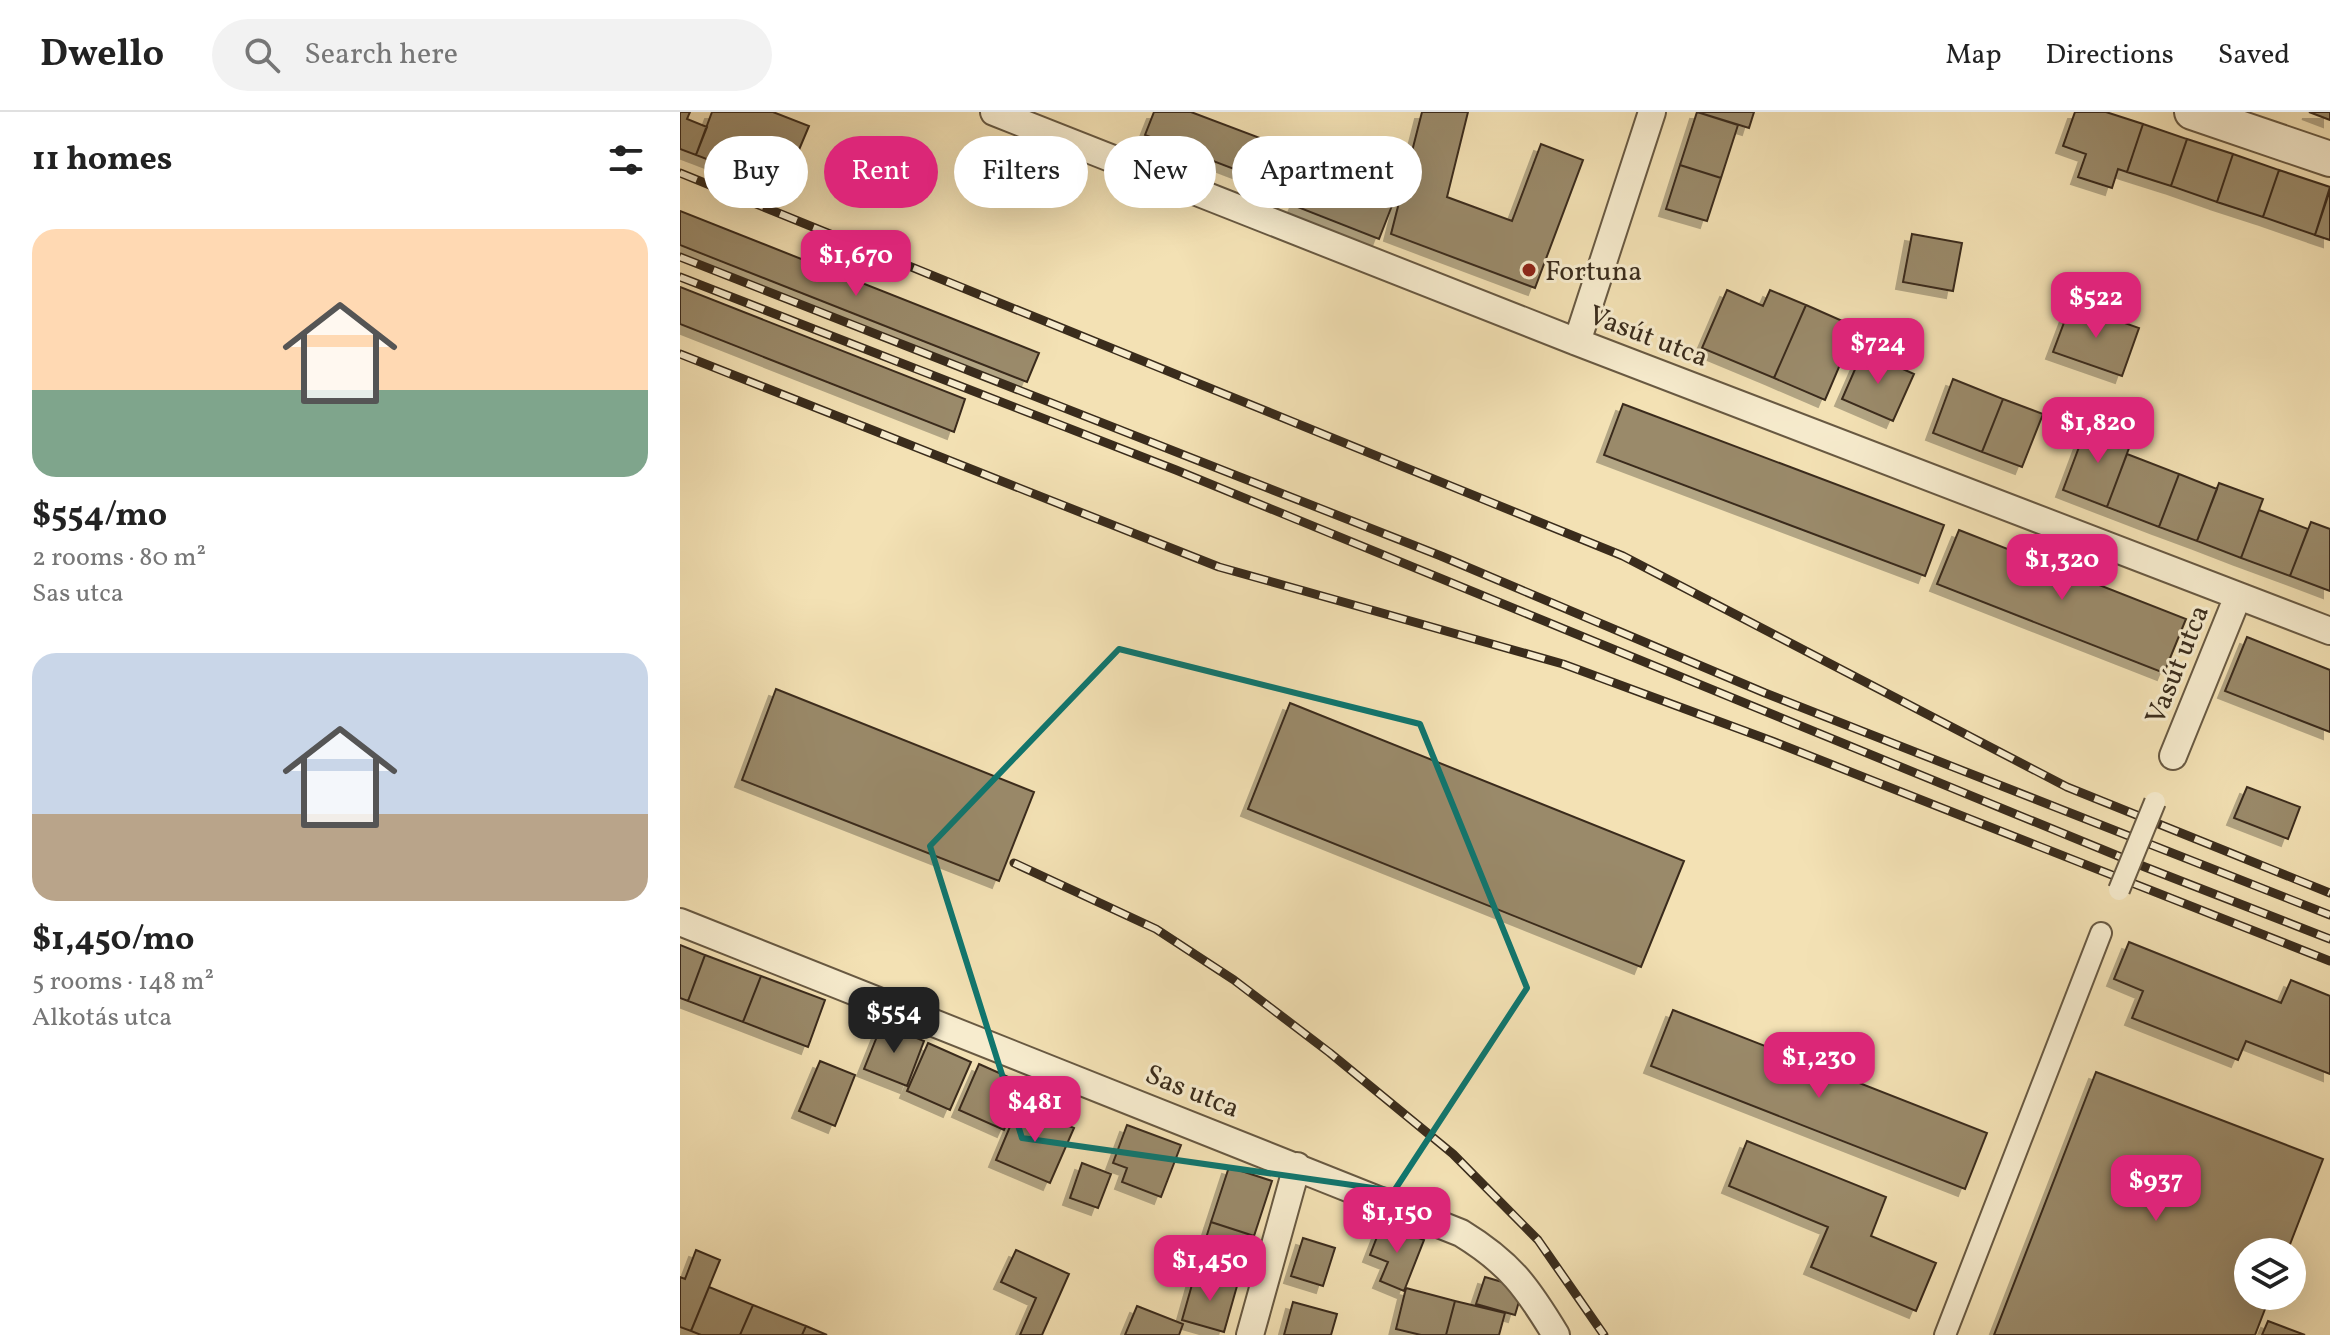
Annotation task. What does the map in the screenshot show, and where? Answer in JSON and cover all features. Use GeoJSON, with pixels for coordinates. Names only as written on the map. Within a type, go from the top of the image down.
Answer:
{"type":"FeatureCollection","features":[{"type":"Feature","properties":{"kind":"street","name":"Vasút utca"},"geometry":{"type":"LineString","coordinates":[[994,112],[1577,342],[2330,631]]}},
{"type":"Feature","properties":{"kind":"street"},"geometry":{"type":"LineString","coordinates":[[1577,342],[1652,112]]}},
{"type":"Feature","properties":{"kind":"street"},"geometry":{"type":"LineString","coordinates":[[2192,112],[2330,159]]}},
{"type":"Feature","properties":{"kind":"street","name":"Vasút utca"},"geometry":{"type":"LineString","coordinates":[[2173,756],[2238,596]]}},
{"type":"Feature","properties":{"kind":"street"},"geometry":{"type":"LineString","coordinates":[[2119,890],[2155,802]]}},
{"type":"Feature","properties":{"kind":"street","name":"Sas utca"},"geometry":{"type":"LineString","coordinates":[[680,922],[1461,1233],[1488,1250],[1518,1276],[1556,1335]]}},
{"type":"Feature","properties":{"kind":"street"},"geometry":{"type":"LineString","coordinates":[[1945,1335],[2101,933]]}},
{"type":"Feature","properties":{"kind":"street"},"geometry":{"type":"LineString","coordinates":[[1250,1335],[1297,1166]]}},
{"type":"Feature","properties":{"kind":"highlighted area"},"geometry":{"type":"Polygon","coordinates":[[[1119,649],[1420,724],[1527,988],[1394,1191],[1022,1138],[930,846],[1119,649]]]}},
{"type":"Feature","properties":{"kind":"building"},"geometry":{"type":"Polygon","coordinates":[[[680,112],[690,112],[687,119],[707,127],[696,155],[680,149],[680,112]]]}},
{"type":"Feature","properties":{"kind":"building"},"geometry":{"type":"Polygon","coordinates":[[[712,112],[773,112],[809,126],[805,136],[704,136],[704,158],[696,155],[712,112]]]}},
{"type":"Feature","properties":{"kind":"building"},"geometry":{"type":"Polygon","coordinates":[[[1154,112],[1191,112],[1255,136],[1232,136],[1232,168],[1216,162],[1216,136],[1145,135],[1154,112]]]}},
{"type":"Feature","properties":{"kind":"building"},"geometry":{"type":"Polygon","coordinates":[[[1422,112],[1468,112],[1447,197],[1512,221],[1541,144],[1583,160],[1535,288],[1391,234],[1398,208],[1422,208],[1422,136],[1416,136],[1422,112]]]}},
{"type":"Feature","properties":{"kind":"building"},"geometry":{"type":"Polygon","coordinates":[[[1697,112],[1754,112],[1749,128],[1697,112]]]}},
{"type":"Feature","properties":{"kind":"building"},"geometry":{"type":"Polygon","coordinates":[[[1697,112],[1738,125],[1721,178],[1680,165],[1697,112]]]}},
{"type":"Feature","properties":{"kind":"building"},"geometry":{"type":"Polygon","coordinates":[[[2075,112],[2106,112],[2143,124],[2127,172],[2118,169],[2112,188],[2078,177],[2086,154],[2063,146],[2075,112]]]}},
{"type":"Feature","properties":{"kind":"building"},"geometry":{"type":"Polygon","coordinates":[[[2309,112],[2330,112],[2330,120],[2309,112]]]}},
{"type":"Feature","properties":{"kind":"building"},"geometry":{"type":"Polygon","coordinates":[[[2143,124],[2187,139],[2171,186],[2127,172],[2143,124]]]}},
{"type":"Feature","properties":{"kind":"building"},"geometry":{"type":"Polygon","coordinates":[[[2187,139],[2233,154],[2217,202],[2171,186],[2187,139]]]}},
{"type":"Feature","properties":{"kind":"building"},"geometry":{"type":"Polygon","coordinates":[[[2233,154],[2279,170],[2263,217],[2217,202],[2233,154]]]}},
{"type":"Feature","properties":{"kind":"building"},"geometry":{"type":"Polygon","coordinates":[[[1680,165],[1721,178],[1707,221],[1666,209],[1680,165]]]}},
{"type":"Feature","properties":{"kind":"building"},"geometry":{"type":"Polygon","coordinates":[[[2279,170],[2330,187],[2315,235],[2263,217],[2279,170]]]}},
{"type":"Feature","properties":{"kind":"building"},"geometry":{"type":"Polygon","coordinates":[[[2330,190],[2330,240],[2315,235],[2330,190]]]}},
{"type":"Feature","properties":{"kind":"building"},"geometry":{"type":"Polygon","coordinates":[[[1300,208],[1391,208],[1379,239],[1300,208]]]}},
{"type":"Feature","properties":{"kind":"building"},"geometry":{"type":"Polygon","coordinates":[[[680,211],[1039,353],[1027,382],[680,245],[680,211]]]}},
{"type":"Feature","properties":{"kind":"building"},"geometry":{"type":"Polygon","coordinates":[[[1912,234],[1962,243],[1953,291],[1903,282],[1912,234]]]}},
{"type":"Feature","properties":{"kind":"building"},"geometry":{"type":"Polygon","coordinates":[[[680,287],[965,399],[954,432],[680,324],[680,287]]]}},
{"type":"Feature","properties":{"kind":"building"},"geometry":{"type":"Polygon","coordinates":[[[1727,290],[1763,306],[1770,290],[1806,305],[1774,378],[1702,348],[1727,290]]]}},
{"type":"Feature","properties":{"kind":"building"},"geometry":{"type":"Polygon","coordinates":[[[2071,304],[2139,328],[2122,376],[2053,352],[2071,304]]]}},
{"type":"Feature","properties":{"kind":"building"},"geometry":{"type":"Polygon","coordinates":[[[1806,305],[1856,327],[1825,400],[1774,378],[1806,305]]]}},
{"type":"Feature","properties":{"kind":"building"},"geometry":{"type":"Polygon","coordinates":[[[1863,351],[1914,374],[1893,421],[1842,399],[1863,351]]]}},
{"type":"Feature","properties":{"kind":"building"},"geometry":{"type":"Polygon","coordinates":[[[1953,379],[2003,399],[1982,452],[1933,433],[1953,379]]]}},
{"type":"Feature","properties":{"kind":"building"},"geometry":{"type":"Polygon","coordinates":[[[2003,399],[2043,414],[2022,467],[1982,452],[2003,399]]]}},
{"type":"Feature","properties":{"kind":"building"},"geometry":{"type":"Polygon","coordinates":[[[1623,404],[1944,525],[1925,576],[1604,455],[1623,404]]]}},
{"type":"Feature","properties":{"kind":"building"},"geometry":{"type":"Polygon","coordinates":[[[2088,423],[2132,440],[2107,507],[2063,490],[2088,423]]]}},
{"type":"Feature","properties":{"kind":"building"},"geometry":{"type":"Polygon","coordinates":[[[2127,454],[2179,474],[2159,527],[2107,507],[2127,454]]]}},
{"type":"Feature","properties":{"kind":"building"},"geometry":{"type":"Polygon","coordinates":[[[2179,474],[2217,489],[2197,541],[2159,527],[2179,474]]]}},
{"type":"Feature","properties":{"kind":"building"},"geometry":{"type":"Polygon","coordinates":[[[2219,483],[2263,499],[2241,558],[2197,541],[2219,483]]]}},
{"type":"Feature","properties":{"kind":"building"},"geometry":{"type":"Polygon","coordinates":[[[2259,510],[2308,529],[2290,576],[2241,558],[2259,510]]]}},
{"type":"Feature","properties":{"kind":"building"},"geometry":{"type":"Polygon","coordinates":[[[2311,522],[2330,529],[2330,591],[2290,576],[2311,522]]]}},
{"type":"Feature","properties":{"kind":"building"},"geometry":{"type":"Polygon","coordinates":[[[1959,530],[2186,619],[2164,673],[1937,584],[1959,530]]]}},
{"type":"Feature","properties":{"kind":"building"},"geometry":{"type":"Polygon","coordinates":[[[2247,637],[2330,670],[2330,732],[2225,691],[2247,637]]]}},
{"type":"Feature","properties":{"kind":"building"},"geometry":{"type":"Polygon","coordinates":[[[776,689],[1034,792],[999,881],[742,780],[776,689]]]}},
{"type":"Feature","properties":{"kind":"building"},"geometry":{"type":"Polygon","coordinates":[[[1290,703],[1684,861],[1641,967],[1248,809],[1290,703]]]}},
{"type":"Feature","properties":{"kind":"building"},"geometry":{"type":"Polygon","coordinates":[[[2247,787],[2300,807],[2288,839],[2234,818],[2247,787]]]}},
{"type":"Feature","properties":{"kind":"building"},"geometry":{"type":"Polygon","coordinates":[[[2129,942],[2281,1003],[2291,980],[2330,996],[2330,1074],[2246,1041],[2238,1060],[2132,1018],[2143,991],[2114,979],[2129,942]]]}},
{"type":"Feature","properties":{"kind":"building"},"geometry":{"type":"Polygon","coordinates":[[[680,945],[705,955],[688,1001],[680,998],[680,945]]]}},
{"type":"Feature","properties":{"kind":"building"},"geometry":{"type":"Polygon","coordinates":[[[705,955],[761,976],[743,1022],[688,1001],[705,955]]]}},
{"type":"Feature","properties":{"kind":"building"},"geometry":{"type":"Polygon","coordinates":[[[761,976],[825,1000],[808,1047],[743,1022],[761,976]]]}},
{"type":"Feature","properties":{"kind":"building"},"geometry":{"type":"Polygon","coordinates":[[[1673,1010],[1987,1133],[1965,1189],[1651,1066],[1673,1010]]]}},
{"type":"Feature","properties":{"kind":"building"},"geometry":{"type":"Polygon","coordinates":[[[882,1024],[924,1041],[907,1086],[864,1069],[882,1024]]]}},
{"type":"Feature","properties":{"kind":"building"},"geometry":{"type":"Polygon","coordinates":[[[928,1043],[971,1062],[950,1110],[907,1091],[928,1043]]]}},
{"type":"Feature","properties":{"kind":"building"},"geometry":{"type":"Polygon","coordinates":[[[820,1061],[855,1075],[835,1126],[799,1111],[820,1061]]]}},
{"type":"Feature","properties":{"kind":"building"},"geometry":{"type":"Polygon","coordinates":[[[979,1064],[1024,1084],[1004,1130],[959,1110],[979,1064]]]}},
{"type":"Feature","properties":{"kind":"building"},"geometry":{"type":"Polygon","coordinates":[[[2096,1072],[2323,1159],[2292,1238],[2234,1238],[2234,1310],[2265,1310],[2255,1335],[1994,1335],[2096,1072]]]}},
{"type":"Feature","properties":{"kind":"building"},"geometry":{"type":"Polygon","coordinates":[[[1019,1105],[1074,1128],[1050,1183],[996,1160],[1019,1105]]]}},
{"type":"Feature","properties":{"kind":"building"},"geometry":{"type":"Polygon","coordinates":[[[1127,1125],[1181,1145],[1161,1197],[1122,1182],[1127,1168],[1113,1163],[1127,1125]]]}},
{"type":"Feature","properties":{"kind":"building"},"geometry":{"type":"Polygon","coordinates":[[[1747,1141],[1886,1197],[1871,1236],[1936,1263],[1916,1311],[1811,1267],[1828,1227],[1729,1186],[1747,1141]]]}},
{"type":"Feature","properties":{"kind":"building"},"geometry":{"type":"Polygon","coordinates":[[[1082,1163],[1111,1174],[1098,1208],[1070,1198],[1082,1163]]]}},
{"type":"Feature","properties":{"kind":"building"},"geometry":{"type":"Polygon","coordinates":[[[1229,1167],[1272,1181],[1254,1236],[1211,1222],[1229,1167]]]}},
{"type":"Feature","properties":{"kind":"building"},"geometry":{"type":"Polygon","coordinates":[[[1211,1222],[1254,1236],[1245,1265],[1202,1251],[1211,1222]]]}},
{"type":"Feature","properties":{"kind":"building"},"geometry":{"type":"Polygon","coordinates":[[[1382,1224],[1424,1240],[1404,1291],[1380,1281],[1388,1262],[1370,1255],[1382,1224]]]}},
{"type":"Feature","properties":{"kind":"building"},"geometry":{"type":"Polygon","coordinates":[[[1303,1238],[1335,1248],[1323,1286],[1291,1276],[1303,1238]]]}},
{"type":"Feature","properties":{"kind":"building"},"geometry":{"type":"Polygon","coordinates":[[[696,1250],[720,1260],[691,1331],[680,1327],[680,1277],[685,1279],[696,1250]]]}},
{"type":"Feature","properties":{"kind":"building"},"geometry":{"type":"Polygon","coordinates":[[[1016,1250],[1069,1274],[1042,1335],[1020,1335],[1036,1298],[1001,1282],[1016,1250]]]}},
{"type":"Feature","properties":{"kind":"building"},"geometry":{"type":"Polygon","coordinates":[[[1195,1274],[1237,1286],[1224,1332],[1182,1320],[1195,1274]]]}},
{"type":"Feature","properties":{"kind":"building"},"geometry":{"type":"Polygon","coordinates":[[[1485,1277],[1523,1288],[1515,1315],[1476,1304],[1485,1277]]]}},
{"type":"Feature","properties":{"kind":"building"},"geometry":{"type":"Polygon","coordinates":[[[709,1287],[753,1305],[740,1335],[701,1335],[691,1331],[709,1287]]]}},
{"type":"Feature","properties":{"kind":"building"},"geometry":{"type":"Polygon","coordinates":[[[1406,1288],[1455,1301],[1446,1335],[1421,1335],[1396,1329],[1406,1288]]]}},
{"type":"Feature","properties":{"kind":"building"},"geometry":{"type":"Polygon","coordinates":[[[1455,1301],[1505,1313],[1499,1335],[1446,1335],[1455,1301]]]}},
{"type":"Feature","properties":{"kind":"building"},"geometry":{"type":"Polygon","coordinates":[[[1293,1302],[1337,1314],[1331,1335],[1284,1335],[1293,1302]]]}},
{"type":"Feature","properties":{"kind":"building"},"geometry":{"type":"Polygon","coordinates":[[[753,1305],[806,1326],[802,1335],[740,1335],[753,1305]]]}},
{"type":"Feature","properties":{"kind":"building"},"geometry":{"type":"Polygon","coordinates":[[[1137,1306],[1183,1324],[1179,1335],[1125,1335],[1137,1306]]]}},
{"type":"Feature","properties":{"kind":"building"},"geometry":{"type":"Polygon","coordinates":[[[2268,1321],[2305,1335],[2262,1335],[2268,1321]]]}},
{"type":"Feature","properties":{"kind":"building"},"geometry":{"type":"Polygon","coordinates":[[[806,1326],[827,1335],[802,1335],[806,1326]]]}},
{"type":"Feature","properties":{"kind":"railway"},"geometry":{"type":"LineString","coordinates":[[680,173],[1623,556],[2067,787],[2330,893]]}},
{"type":"Feature","properties":{"kind":"railway"},"geometry":{"type":"LineString","coordinates":[[680,257],[1441,556],[1765,693],[2330,915]]}},
{"type":"Feature","properties":{"kind":"railway"},"geometry":{"type":"LineString","coordinates":[[680,277],[1176,470],[2145,867],[2330,939]]}},
{"type":"Feature","properties":{"kind":"railway"},"geometry":{"type":"LineString","coordinates":[[680,354],[1219,567],[1563,664],[1772,741],[2330,961]]}},
{"type":"Feature","properties":{"kind":"railway"},"geometry":{"type":"LineString","coordinates":[[1014,863],[1156,929],[1234,980],[1330,1053],[1453,1154],[1538,1240],[1604,1335]]}},
{"type":"Feature","properties":{"kind":"place","name":"Fortuna"},"geometry":{"type":"Point","coordinates":[1529,270]}}]}
